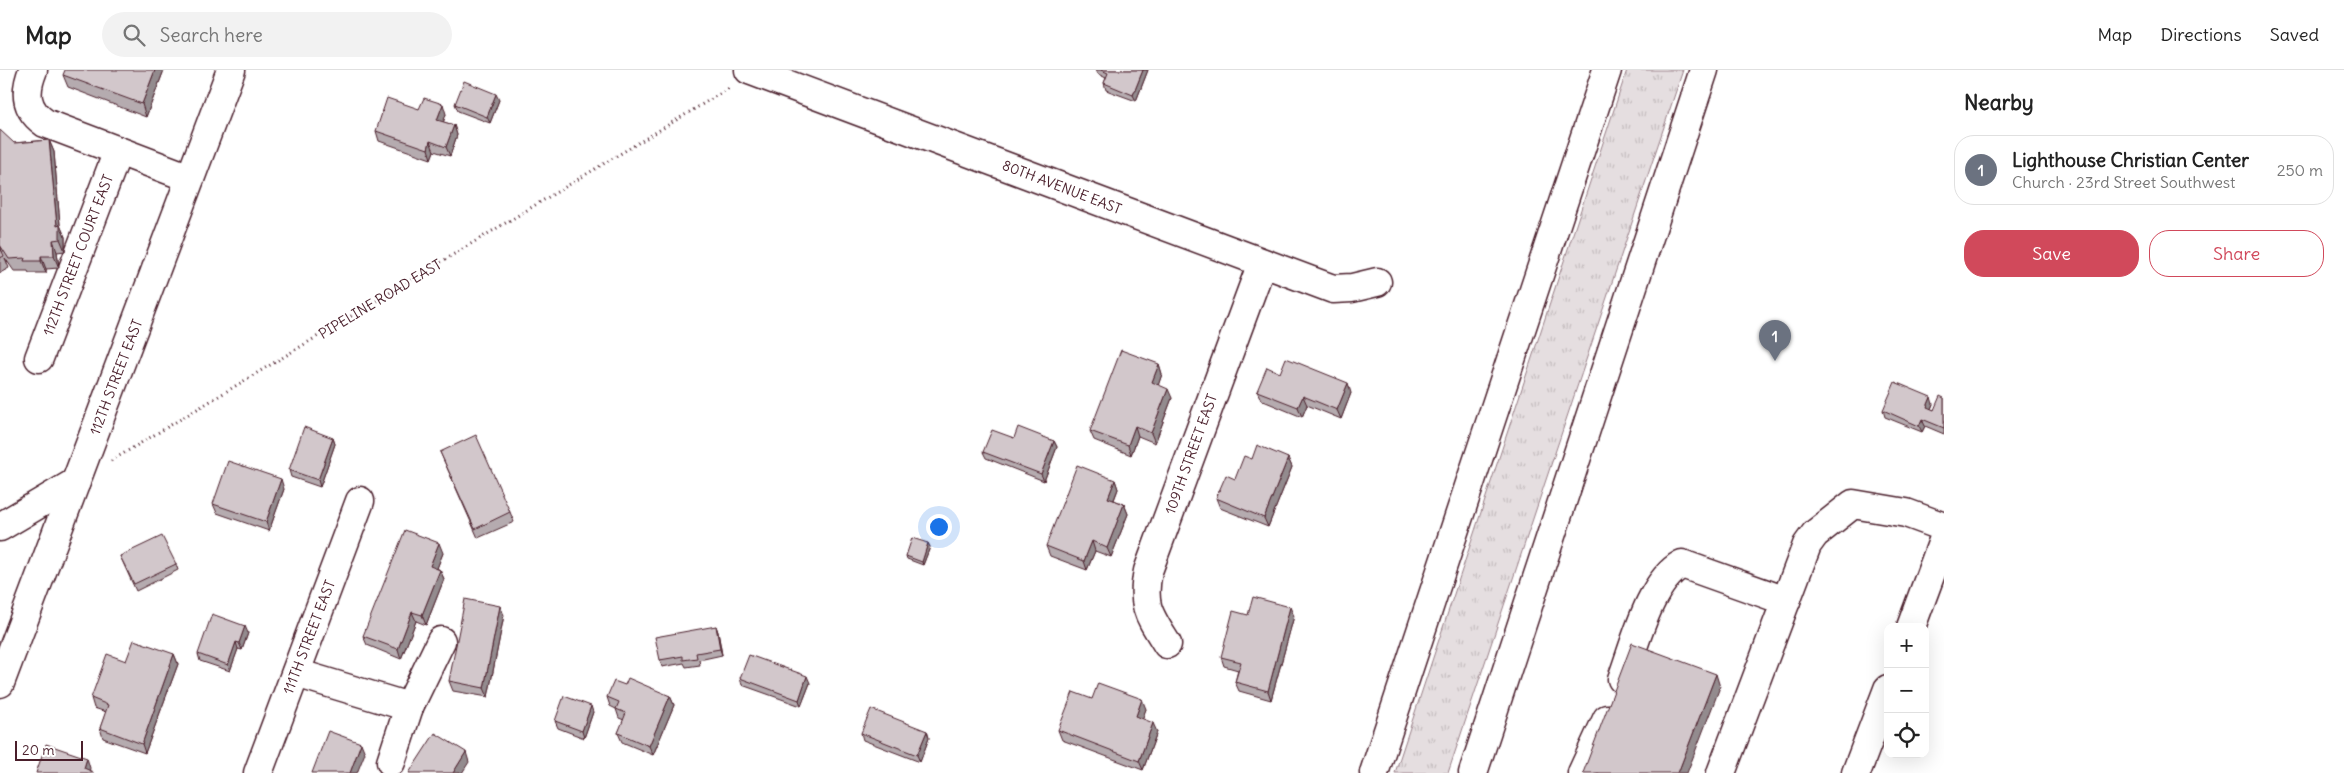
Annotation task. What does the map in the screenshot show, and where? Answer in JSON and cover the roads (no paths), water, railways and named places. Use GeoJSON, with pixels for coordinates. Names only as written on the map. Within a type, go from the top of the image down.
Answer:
{"type":"FeatureCollection","features":[{"type":"Feature","properties":{"kind":"main road"},"geometry":{"type":"LineString","coordinates":[[33,70],[27,92],[34,116],[45,123],[190,178]]}},
{"type":"Feature","properties":{"kind":"main road","name":"112TH STREET EAST"},"geometry":{"type":"LineString","coordinates":[[0,683],[231,70]]}},
{"type":"Feature","properties":{"kind":"main road"},"geometry":{"type":"LineString","coordinates":[[1374,773],[1607,70]]}},
{"type":"Feature","properties":{"kind":"main road"},"geometry":{"type":"LineString","coordinates":[[1473,773],[1704,70]]}},
{"type":"Feature","properties":{"kind":"main road","name":"80TH AVENUE EAST"},"geometry":{"type":"LineString","coordinates":[[754,71],[1333,289],[1352,288],[1377,282]]}},
{"type":"Feature","properties":{"kind":"main road","name":"112TH STREET COURT EAST"},"geometry":{"type":"LineString","coordinates":[[39,358],[118,151]]}},
{"type":"Feature","properties":{"kind":"main road","name":"109TH STREET EAST"},"geometry":{"type":"LineString","coordinates":[[1167,644],[1147,610],[1144,592],[1148,571],[1262,263]]}},
{"type":"Feature","properties":{"kind":"main road"},"geometry":{"type":"LineString","coordinates":[[0,527],[76,482]]}},
{"type":"Feature","properties":{"kind":"main road","name":"111TH STREET EAST"},"geometry":{"type":"LineString","coordinates":[[258,773],[360,501]]}},
{"type":"Feature","properties":{"kind":"main road"},"geometry":{"type":"LineString","coordinates":[[1721,773],[1807,545],[1815,534],[1854,504],[1906,513],[1944,527]]}},
{"type":"Feature","properties":{"kind":"main road"},"geometry":{"type":"LineString","coordinates":[[1912,623],[1944,538]]}},
{"type":"Feature","properties":{"kind":"main road"},"geometry":{"type":"LineString","coordinates":[[1582,773],[1603,731],[1655,593],[1671,569],[1682,564],[1786,601]]}},
{"type":"Feature","properties":{"kind":"main road"},"geometry":{"type":"LineString","coordinates":[[391,762],[409,707],[441,640]]}},
{"type":"Feature","properties":{"kind":"main road"},"geometry":{"type":"LineString","coordinates":[[296,673],[409,707]]}},
{"type":"Feature","properties":{"kind":"main road"},"geometry":{"type":"LineString","coordinates":[[1858,768],[1884,700]]}},
{"type":"Feature","properties":{"kind":"place","name":"Lighthouse Christian Center"},"geometry":{"type":"Point","coordinates":[1775,361]}}]}
